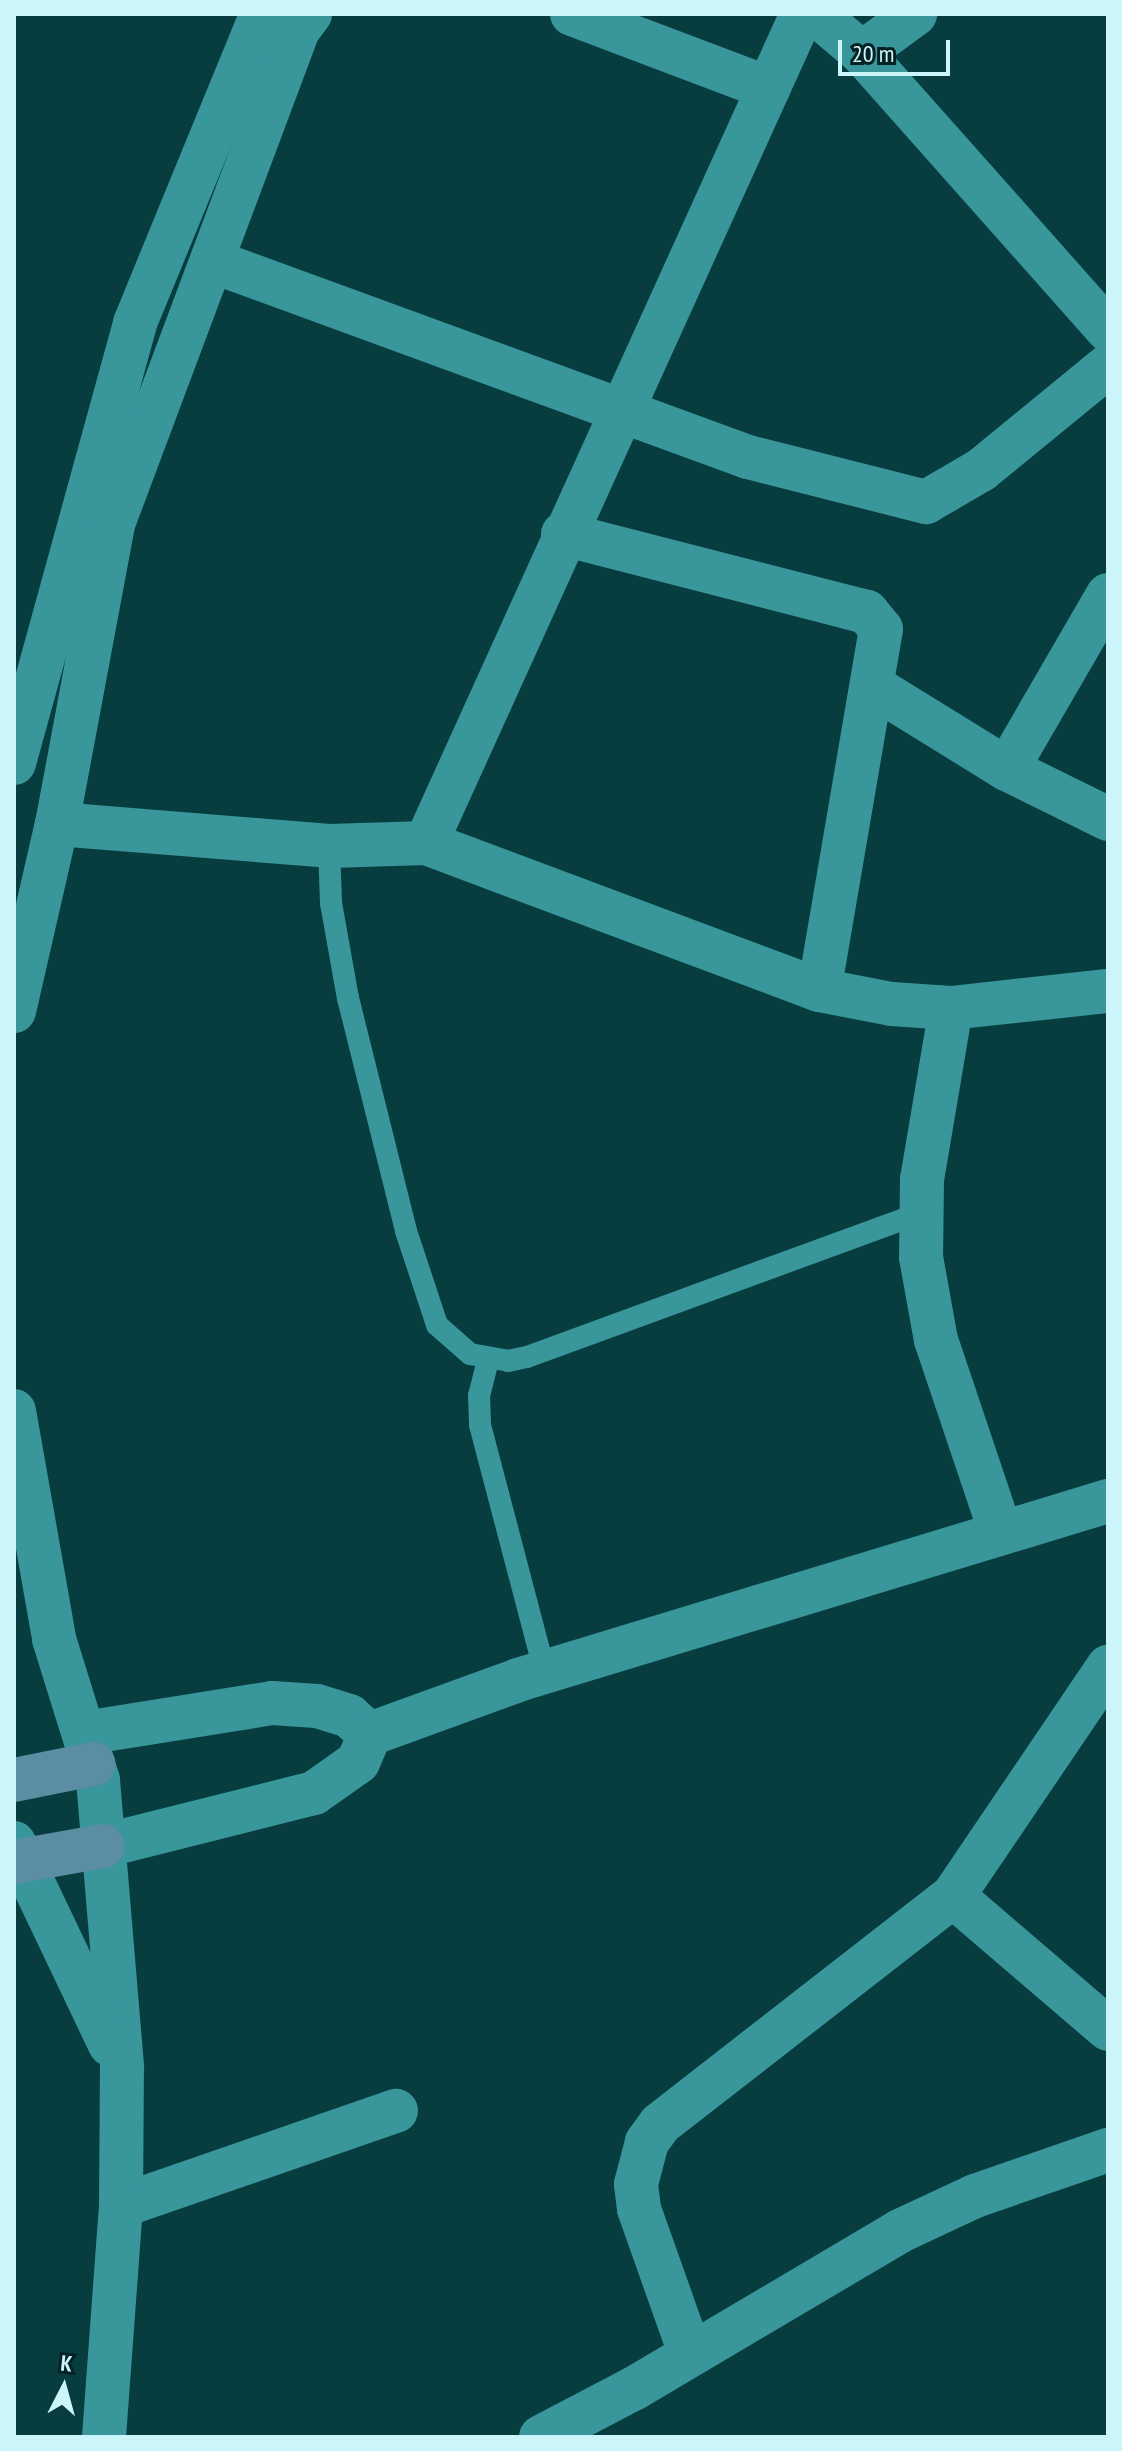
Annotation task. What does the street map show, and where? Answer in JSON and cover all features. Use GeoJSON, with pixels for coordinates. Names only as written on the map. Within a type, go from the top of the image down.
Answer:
{"type":"FeatureCollection","features":[{"type":"Feature","properties":{"kind":"main road"},"geometry":{"type":"LineString","coordinates":[[14,1780],[89,1749]]}},
{"type":"Feature","properties":{"kind":"main road"},"geometry":{"type":"LineString","coordinates":[[17,1856],[103,1846]]}},
{"type":"Feature","properties":{"kind":"street"},"geometry":{"type":"LineString","coordinates":[[14,763],[135,323],[262,14]]}},
{"type":"Feature","properties":{"kind":"street"},"geometry":{"type":"LineString","coordinates":[[14,1011],[57,824],[113,524],[298,30],[310,14]]}},
{"type":"Feature","properties":{"kind":"street"},"geometry":{"type":"LineString","coordinates":[[572,14],[768,88]]}},
{"type":"Feature","properties":{"kind":"street"},"geometry":{"type":"LineString","coordinates":[[426,843],[563,534],[802,14]]}},
{"type":"Feature","properties":{"kind":"street"},"geometry":{"type":"LineString","coordinates":[[816,14],[862,53],[1108,330]]}},
{"type":"Feature","properties":{"kind":"street"},"geometry":{"type":"LineString","coordinates":[[862,53],[915,14]]}},
{"type":"Feature","properties":{"kind":"street"},"geometry":{"type":"LineString","coordinates":[[212,261],[748,457],[926,502],[981,470],[1108,366]]}},
{"type":"Feature","properties":{"kind":"street"},"geometry":{"type":"LineString","coordinates":[[563,534],[867,612],[881,629],[874,687],[819,990]]}},
{"type":"Feature","properties":{"kind":"street"},"geometry":{"type":"LineString","coordinates":[[1007,769],[1108,595]]}},
{"type":"Feature","properties":{"kind":"street"},"geometry":{"type":"LineString","coordinates":[[874,687],[1007,769],[1108,819]]}},
{"type":"Feature","properties":{"kind":"street"},"geometry":{"type":"LineString","coordinates":[[57,824],[329,846],[426,843],[819,990],[892,1004],[951,1008],[1108,991]]}},
{"type":"Feature","properties":{"kind":"street"},"geometry":{"type":"LineString","coordinates":[[951,1008],[920,1213],[923,1271],[936,1340],[1001,1533]]}},
{"type":"Feature","properties":{"kind":"street"},"geometry":{"type":"LineString","coordinates":[[14,1411],[54,1639],[89,1749],[103,1846],[122,2068],[121,2206],[104,2437]]}},
{"type":"Feature","properties":{"kind":"street"},"geometry":{"type":"LineString","coordinates":[[103,1846],[314,1793],[358,1762],[370,1734],[545,1672],[1108,1501]]}},
{"type":"Feature","properties":{"kind":"street"},"geometry":{"type":"LineString","coordinates":[[690,2353],[639,2209],[636,2184],[647,2142],[660,2124],[953,1896],[1108,1667]]}},
{"type":"Feature","properties":{"kind":"street"},"geometry":{"type":"LineString","coordinates":[[89,1749],[272,1703],[317,1706],[349,1716],[370,1734]]}},
{"type":"Feature","properties":{"kind":"street"},"geometry":{"type":"LineString","coordinates":[[17,1856],[122,2068]]}},
{"type":"Feature","properties":{"kind":"street"},"geometry":{"type":"LineString","coordinates":[[953,1896],[1108,2029]]}},
{"type":"Feature","properties":{"kind":"street"},"geometry":{"type":"LineString","coordinates":[[121,2206],[396,2111]]}},
{"type":"Feature","properties":{"kind":"street"},"geometry":{"type":"LineString","coordinates":[[541,2437],[900,2231],[975,2196],[1108,2150]]}},
{"type":"Feature","properties":{"kind":"lane"},"geometry":{"type":"LineString","coordinates":[[329,846],[331,903],[348,998],[406,1231],[437,1325],[458,1346],[488,1360],[527,1357],[920,1213]]}},
{"type":"Feature","properties":{"kind":"lane"},"geometry":{"type":"LineString","coordinates":[[488,1360],[479,1395],[480,1425],[545,1672]]}}]}
